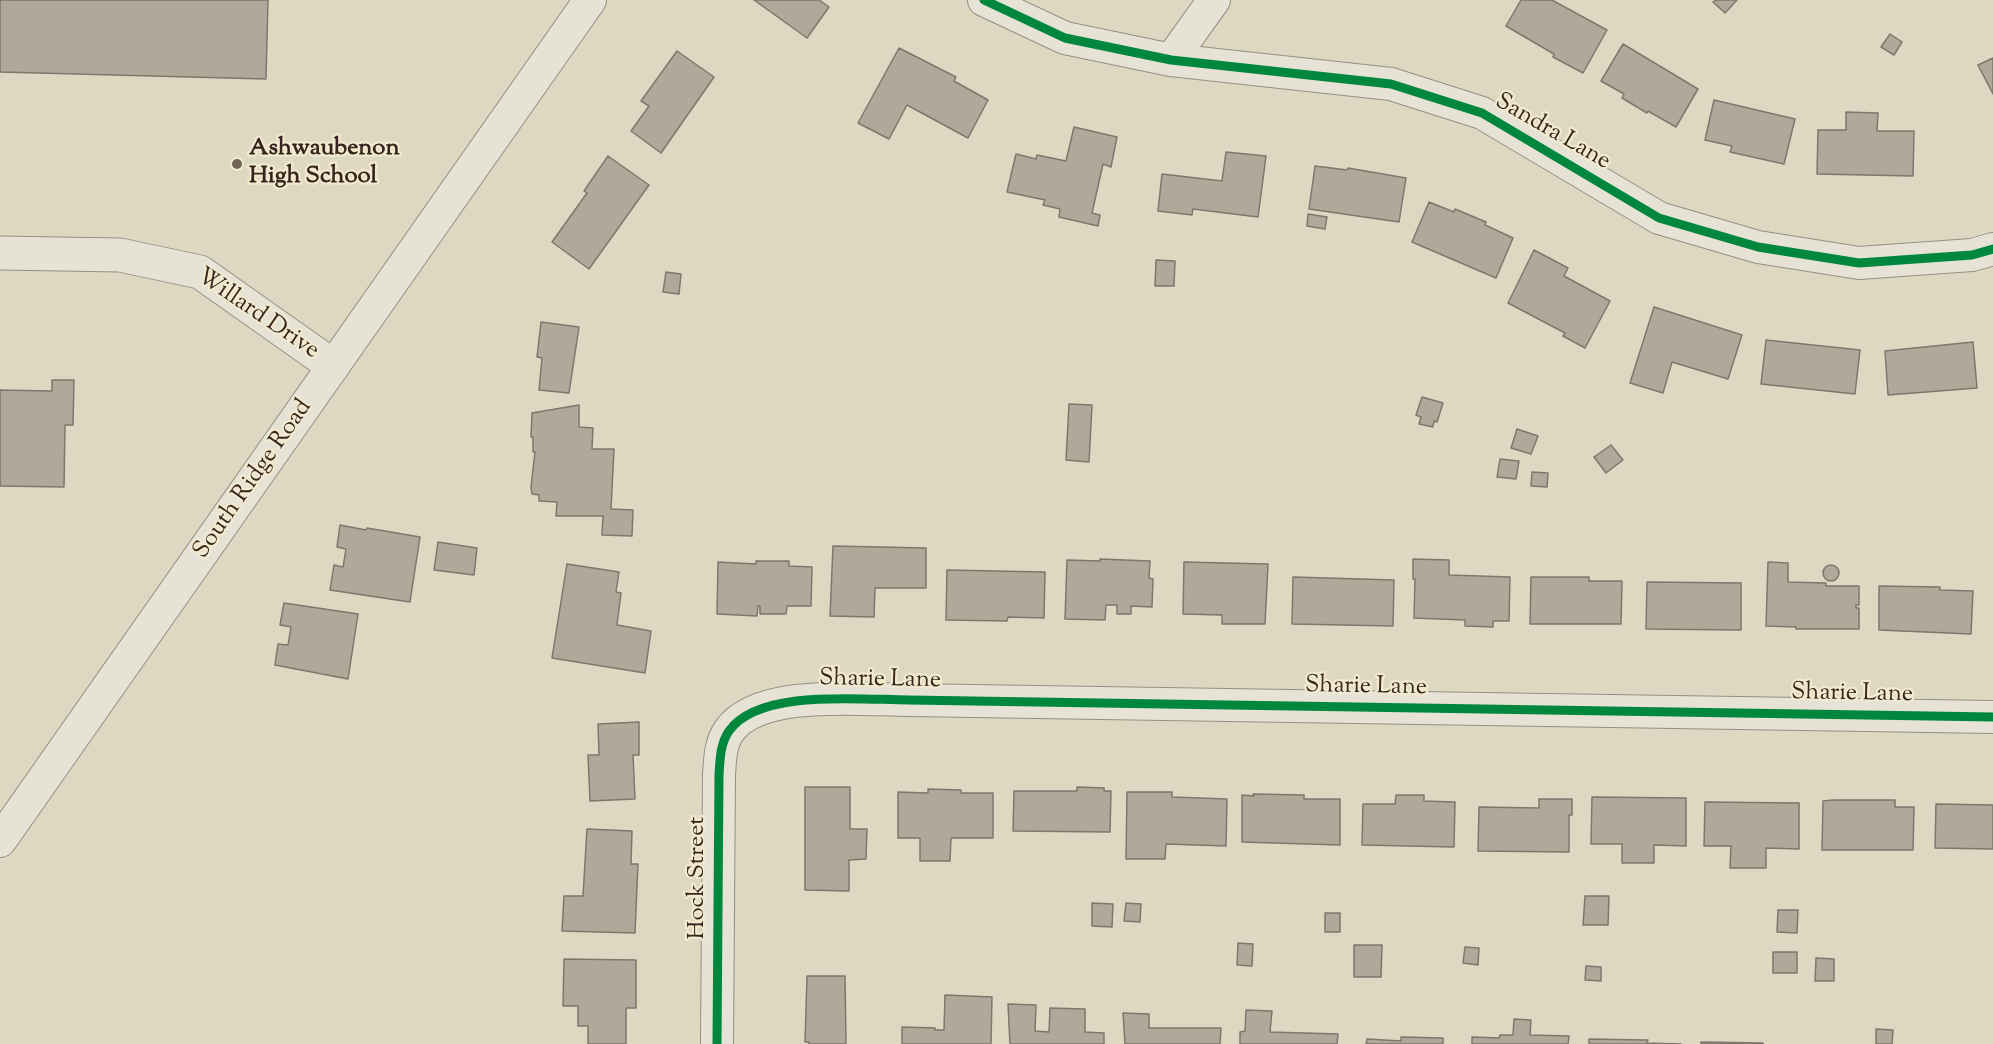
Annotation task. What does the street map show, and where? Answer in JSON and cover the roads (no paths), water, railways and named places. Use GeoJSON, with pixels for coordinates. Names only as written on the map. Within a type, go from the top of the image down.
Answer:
{"type":"FeatureCollection","features":[{"type":"Feature","properties":{"kind":"street","name":"South Ridge Road"},"geometry":{"type":"LineString","coordinates":[[0,841],[590,0]]}},
{"type":"Feature","properties":{"kind":"street","name":"Sandra Lane"},"geometry":{"type":"LineString","coordinates":[[984,0],[1065,38],[1171,60],[1391,84],[1482,113],[1659,218],[1758,247],[1859,263],[1972,255],[1993,249]]}},
{"type":"Feature","properties":{"kind":"street"},"geometry":{"type":"LineString","coordinates":[[1171,60],[1214,0]]}},
{"type":"Feature","properties":{"kind":"street","name":"Willard Drive"},"geometry":{"type":"LineString","coordinates":[[0,253],[120,255],[200,272],[333,366]]}},
{"type":"Feature","properties":{"kind":"street","name":"Sharie Lane"},"geometry":{"type":"LineString","coordinates":[[742,719],[782,702],[805,699],[1993,717]]}},
{"type":"Feature","properties":{"kind":"street","name":"Hock Street"},"geometry":{"type":"LineString","coordinates":[[717,1044],[719,775],[721,749],[729,730],[742,719]]}},
{"type":"Feature","properties":{"kind":"place","name":"Ashwaubenon High School"},"geometry":{"type":"Point","coordinates":[237,164]}}]}
